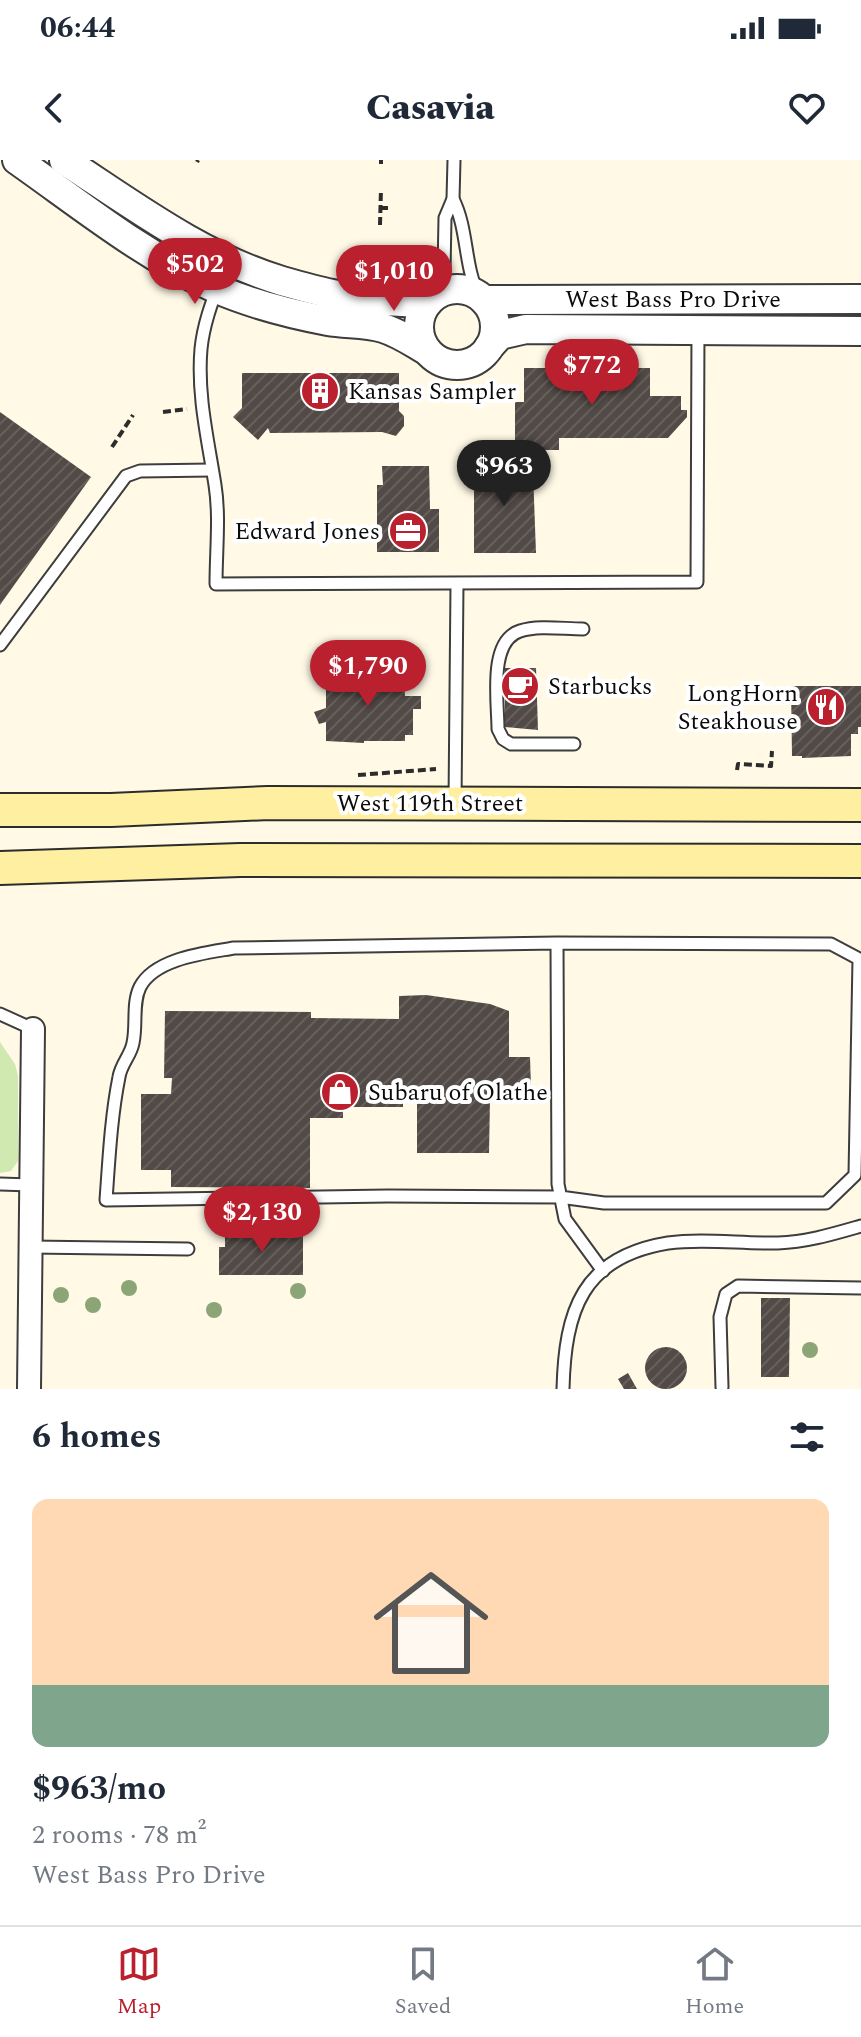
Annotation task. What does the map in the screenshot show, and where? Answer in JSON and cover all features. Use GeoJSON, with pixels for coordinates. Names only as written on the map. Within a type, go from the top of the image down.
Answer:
{"type":"FeatureCollection","features":[{"type":"Feature","properties":{"kind":"main road","name":"West 119th Street"},"geometry":{"type":"LineString","coordinates":[[0,810],[111,810],[268,803],[861,805]]}},
{"type":"Feature","properties":{"kind":"main road"},"geometry":{"type":"LineString","coordinates":[[0,868],[240,860],[861,861]]}},
{"type":"Feature","properties":{"kind":"street"},"geometry":{"type":"LineString","coordinates":[[17,160],[114,228],[217,289],[275,309],[329,321],[380,327],[400,335],[446,364],[471,363],[489,347],[495,323],[481,297],[462,289],[449,290],[432,299],[383,301],[335,294],[280,280],[227,260],[165,226],[64,160]]}},
{"type":"Feature","properties":{"kind":"street","name":"West Bass Pro Drive"},"geometry":{"type":"LineString","coordinates":[[481,297],[861,299]]}},
{"type":"Feature","properties":{"kind":"street"},"geometry":{"type":"LineString","coordinates":[[426,350],[418,327],[432,299]]}},
{"type":"Feature","properties":{"kind":"street","name":"West Bass Pro Drive"},"geometry":{"type":"LineString","coordinates":[[489,347],[500,335],[526,329],[861,331]]}},
{"type":"Feature","properties":{"kind":"street"},"geometry":{"type":"LineString","coordinates":[[29,1389],[33,1029]]}},
{"type":"Feature","properties":{"kind":"lane"},"geometry":{"type":"LineString","coordinates":[[432,299],[444,271],[445,218],[453,199],[454,160]]}},
{"type":"Feature","properties":{"kind":"lane"},"geometry":{"type":"LineString","coordinates":[[453,199],[462,218],[471,279],[481,297]]}},
{"type":"Feature","properties":{"kind":"lane"},"geometry":{"type":"LineString","coordinates":[[227,260],[206,323],[200,371],[204,425],[216,488],[216,584],[697,582],[698,330]]}},
{"type":"Feature","properties":{"kind":"lane"},"geometry":{"type":"LineString","coordinates":[[0,645],[126,476],[140,471],[212,470]]}},
{"type":"Feature","properties":{"kind":"lane"},"geometry":{"type":"LineString","coordinates":[[455,804],[457,584]]}},
{"type":"Feature","properties":{"kind":"lane"},"geometry":{"type":"LineString","coordinates":[[574,744],[511,744],[503,739],[498,729],[498,656],[508,637],[519,632],[583,629]]}},
{"type":"Feature","properties":{"kind":"lane"},"geometry":{"type":"LineString","coordinates":[[557,943],[560,1197],[565,1219],[603,1271]]}},
{"type":"Feature","properties":{"kind":"lane"},"geometry":{"type":"LineString","coordinates":[[557,943],[831,944],[859,959],[855,1175],[826,1203],[604,1203],[560,1197],[388,1196],[106,1200],[119,1073],[133,1045],[140,986],[162,967],[191,955],[234,948],[557,943]]}},
{"type":"Feature","properties":{"kind":"lane"},"geometry":{"type":"LineString","coordinates":[[0,1014],[33,1029]]}},
{"type":"Feature","properties":{"kind":"lane"},"geometry":{"type":"LineString","coordinates":[[0,1184],[31,1185]]}},
{"type":"Feature","properties":{"kind":"lane"},"geometry":{"type":"LineString","coordinates":[[563,1389],[570,1319],[585,1291],[611,1261],[669,1243],[801,1241],[861,1226]]}},
{"type":"Feature","properties":{"kind":"lane"},"geometry":{"type":"LineString","coordinates":[[30,1247],[188,1249]]}},
{"type":"Feature","properties":{"kind":"lane"},"geometry":{"type":"LineString","coordinates":[[722,1387],[720,1317],[726,1294],[738,1286],[861,1288]]}},
{"type":"Feature","properties":{"kind":"path"},"geometry":{"type":"LineString","coordinates":[[380,225],[381,189]]}},
{"type":"Feature","properties":{"kind":"path"},"geometry":{"type":"LineString","coordinates":[[380,208],[391,208]]}},
{"type":"Feature","properties":{"kind":"path"},"geometry":{"type":"LineString","coordinates":[[163,412],[189,409]]}},
{"type":"Feature","properties":{"kind":"path"},"geometry":{"type":"LineString","coordinates":[[112,447],[133,415]]}},
{"type":"Feature","properties":{"kind":"path"},"geometry":{"type":"LineString","coordinates":[[737,770],[738,764],[771,766],[772,751]]}},
{"type":"Feature","properties":{"kind":"green space"},"geometry":{"type":"Polygon","coordinates":[[[0,1042],[15,1064],[18,1076],[18,1161],[11,1171],[0,1173],[0,1042]]]}},
{"type":"Feature","properties":{"kind":"building"},"geometry":{"type":"Polygon","coordinates":[[[524,368],[650,368],[650,396],[681,396],[681,410],[687,410],[687,417],[668,438],[559,438],[559,450],[515,450],[515,402],[524,402],[524,368]]]}},
{"type":"Feature","properties":{"kind":"building","name":"Kansas Sampler"},"geometry":{"type":"Polygon","coordinates":[[[242,373],[399,373],[399,411],[404,416],[404,426],[396,436],[382,432],[270,433],[268,428],[258,440],[233,417],[242,408],[242,373]]]}},
{"type":"Feature","properties":{"kind":"building"},"geometry":{"type":"Polygon","coordinates":[[[0,412],[91,477],[0,605],[0,412]]]}},
{"type":"Feature","properties":{"kind":"building"},"geometry":{"type":"Polygon","coordinates":[[[487,460],[521,460],[533,472],[536,553],[474,553],[474,470],[487,460]]]}},
{"type":"Feature","properties":{"kind":"building","name":"Edward Jones"},"geometry":{"type":"Polygon","coordinates":[[[382,466],[429,466],[430,509],[439,509],[439,552],[377,552],[377,485],[383,485],[382,466]]]}},
{"type":"Feature","properties":{"kind":"building","name":"Starbucks"},"geometry":{"type":"Polygon","coordinates":[[[505,668],[536,668],[538,730],[505,727],[505,668]]]}},
{"type":"Feature","properties":{"kind":"building"},"geometry":{"type":"Polygon","coordinates":[[[377,671],[403,671],[405,696],[421,696],[421,709],[413,709],[413,735],[405,735],[405,741],[326,741],[326,722],[319,724],[314,712],[326,708],[326,680],[336,680],[336,674],[377,674],[377,671]]]}},
{"type":"Feature","properties":{"kind":"building","name":"LongHorn Steakhouse"},"geometry":{"type":"Polygon","coordinates":[[[791,686],[861,686],[861,727],[858,727],[858,734],[851,734],[851,756],[792,756],[791,686]]]}},
{"type":"Feature","properties":{"kind":"building","name":"Subaru of Olathe"},"geometry":{"type":"Polygon","coordinates":[[[426,995],[490,1004],[509,1011],[509,1057],[530,1057],[531,1089],[509,1089],[509,1100],[490,1100],[489,1153],[417,1153],[417,1099],[403,1099],[403,1107],[343,1107],[343,1118],[310,1118],[310,1188],[171,1187],[171,1170],[141,1170],[141,1094],[171,1094],[172,1078],[164,1078],[165,1011],[311,1012],[311,1018],[399,1019],[399,996],[426,995]]]}},
{"type":"Feature","properties":{"kind":"building"},"geometry":{"type":"Polygon","coordinates":[[[303,1232],[303,1275],[219,1275],[219,1247],[225,1247],[225,1233],[303,1232]]]}},
{"type":"Feature","properties":{"kind":"building"},"geometry":{"type":"Polygon","coordinates":[[[761,1298],[790,1298],[789,1377],[761,1377],[761,1298]]]}},
{"type":"Feature","properties":{"kind":"building"},"geometry":{"type":"Polygon","coordinates":[[[666,1347],[681,1353],[687,1368],[681,1383],[666,1389],[651,1383],[645,1368],[651,1353],[666,1347]]]}},
{"type":"Feature","properties":{"kind":"building"},"geometry":{"type":"Polygon","coordinates":[[[628,1373],[637,1389],[624,1389],[618,1379],[628,1373]]]}},
{"type":"Feature","properties":{"kind":"place","name":"Kansas Sampler"},"geometry":{"type":"Point","coordinates":[320,391]}},
{"type":"Feature","properties":{"kind":"place","name":"Edward Jones"},"geometry":{"type":"Point","coordinates":[408,531]}},
{"type":"Feature","properties":{"kind":"place","name":"Starbucks"},"geometry":{"type":"Point","coordinates":[520,686]}},
{"type":"Feature","properties":{"kind":"place","name":"LongHorn Steakhouse"},"geometry":{"type":"Point","coordinates":[826,707]}},
{"type":"Feature","properties":{"kind":"place","name":"Subaru of Olathe"},"geometry":{"type":"Point","coordinates":[340,1092]}}]}
